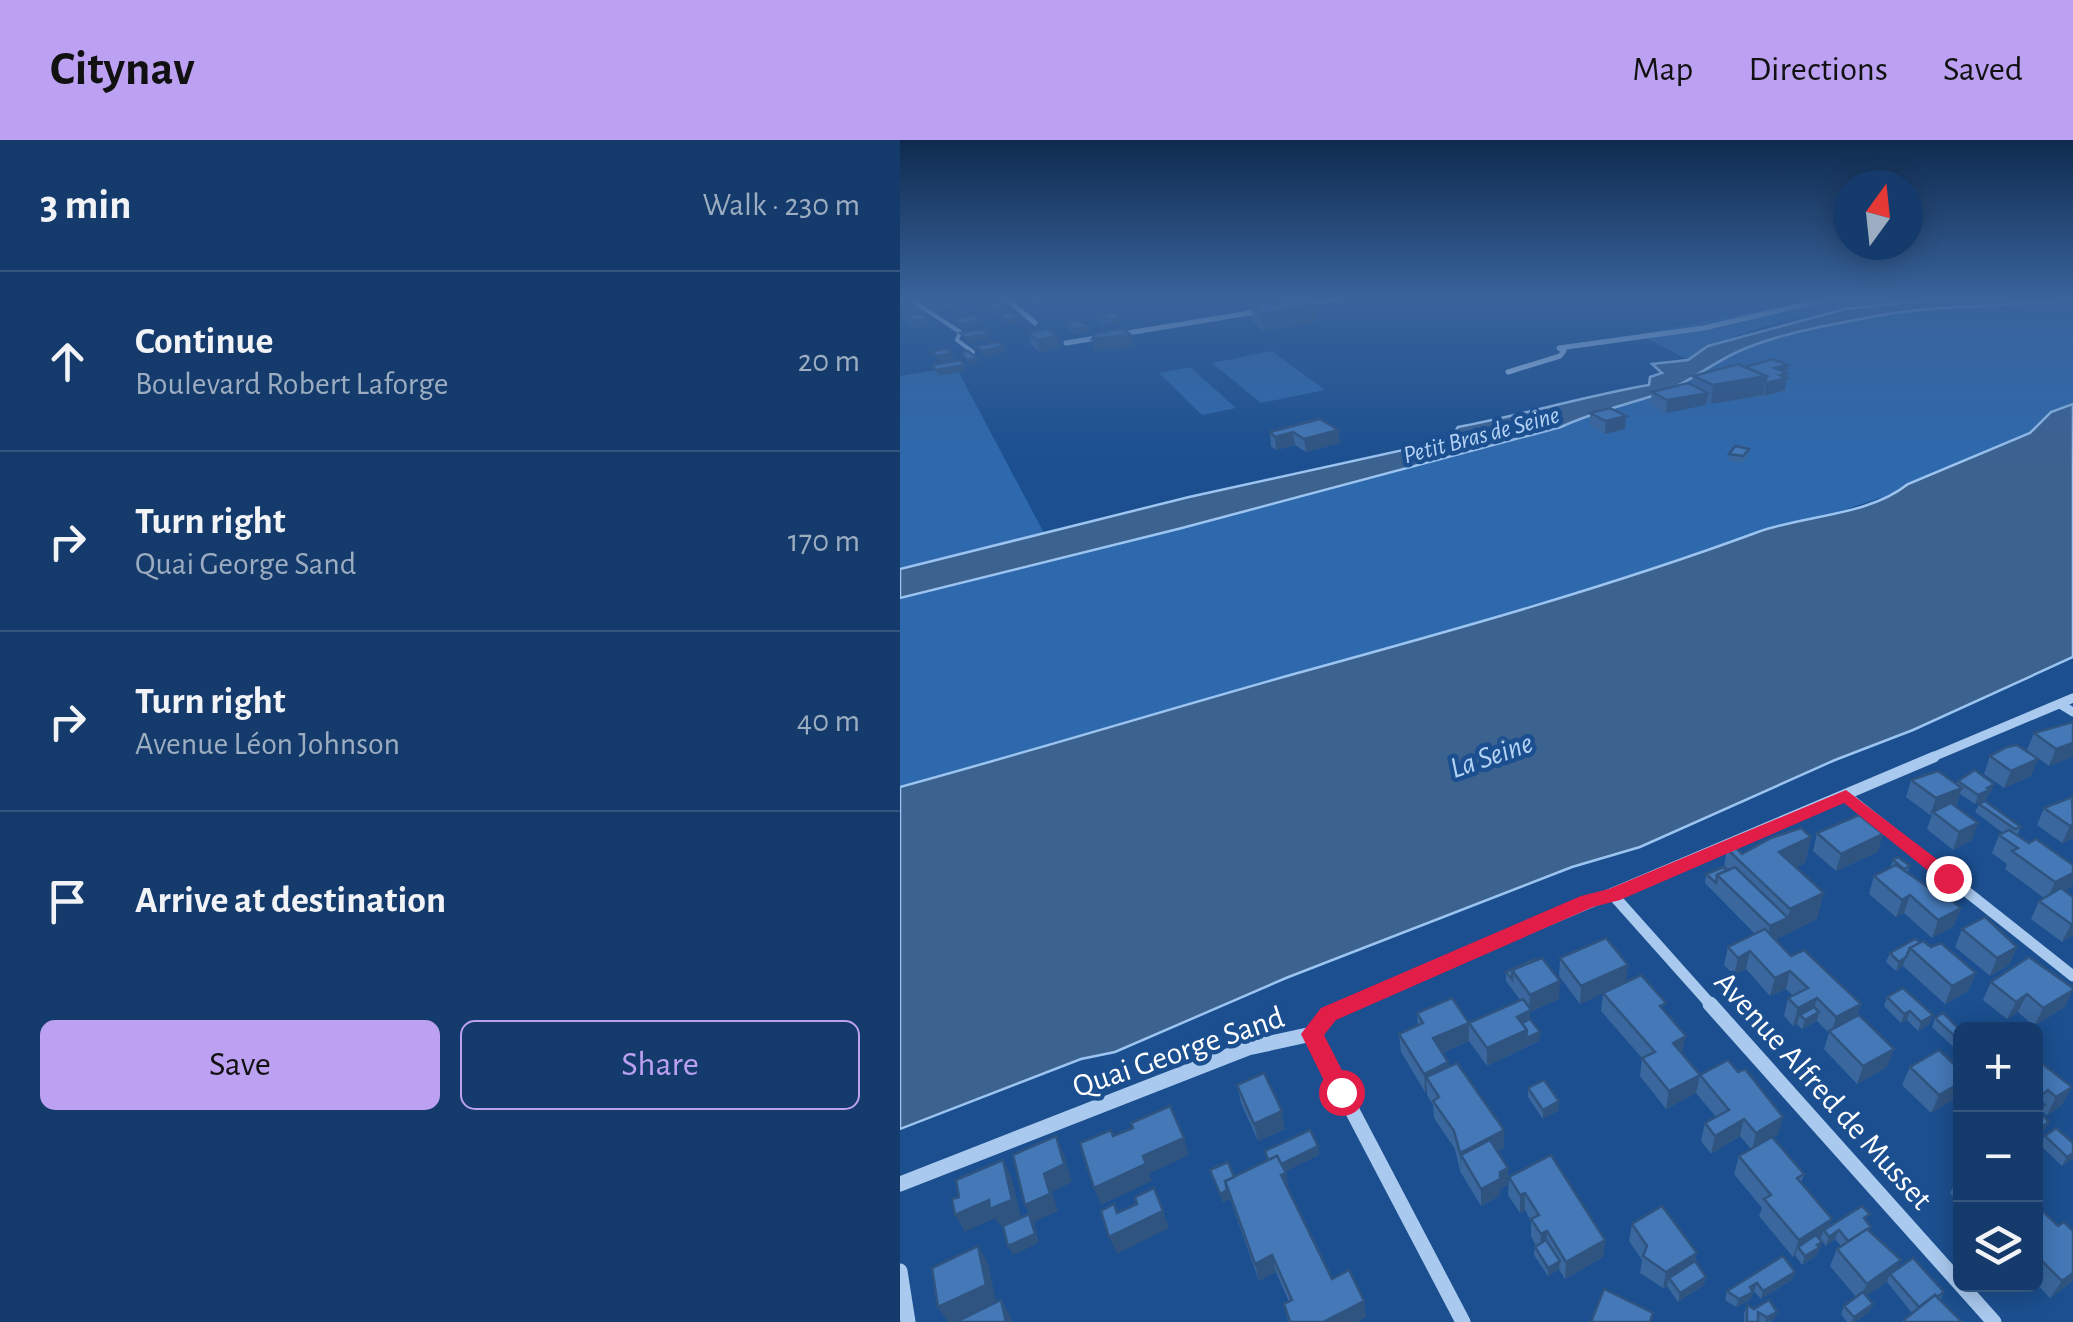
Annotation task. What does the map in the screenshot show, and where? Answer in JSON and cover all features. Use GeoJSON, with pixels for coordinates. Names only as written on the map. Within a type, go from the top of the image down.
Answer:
{"type":"FeatureCollection","features":[{"type":"Feature","properties":{"kind":"street"},"geometry":{"type":"LineString","coordinates":[[1508,372],[1563,352]]}},
{"type":"Feature","properties":{"kind":"street","name":"Quai George Sand"},"geometry":{"type":"LineString","coordinates":[[900,1184],[1248,1048],[1312,1034],[1328,1014],[2073,698]]}},
{"type":"Feature","properties":{"kind":"street"},"geometry":{"type":"LineString","coordinates":[[2060,704],[2073,712]]}},
{"type":"Feature","properties":{"kind":"street"},"geometry":{"type":"LineString","coordinates":[[1846,796],[2073,976]]}},
{"type":"Feature","properties":{"kind":"street","name":"Avenue Alfred de Musset"},"geometry":{"type":"LineString","coordinates":[[1613,895],[1994,1322]]}},
{"type":"Feature","properties":{"kind":"street"},"geometry":{"type":"LineString","coordinates":[[1312,1034],[1463,1322]]}},
{"type":"Feature","properties":{"kind":"street"},"geometry":{"type":"LineString","coordinates":[[900,1271],[908,1322]]}},
{"type":"Feature","properties":{"kind":"shaded area"},"geometry":{"type":"Polygon","coordinates":[[[1274,352],[1325,390],[1261,403],[1212,363],[1274,352]]]}},
{"type":"Feature","properties":{"kind":"shaded area"},"geometry":{"type":"Polygon","coordinates":[[[1673,352],[1702,352],[1688,360],[1673,352]]]}},
{"type":"Feature","properties":{"kind":"shaded area"},"geometry":{"type":"Polygon","coordinates":[[[2073,352],[2073,404],[2051,412],[2030,433],[1908,484],[1898,492],[1841,511],[1763,530],[1598,587],[900,787],[900,598],[1561,427],[1666,391],[1736,353],[2073,352]]]}},
{"type":"Feature","properties":{"kind":"shaded area"},"geometry":{"type":"Polygon","coordinates":[[[956,367],[1044,533],[900,569],[900,376],[956,367]]]}},
{"type":"Feature","properties":{"kind":"shaded area"},"geometry":{"type":"Polygon","coordinates":[[[1190,367],[1236,408],[1202,415],[1159,373],[1190,367]]]}},
{"type":"Feature","properties":{"kind":"water","name":"Petit Bras de Seine"},"geometry":{"type":"Polygon","coordinates":[[[1699,352],[1737,352],[1666,391],[1561,427],[900,598],[900,569],[1189,497],[1449,440],[1458,427],[1649,385],[1650,377],[1662,373],[1652,364],[1688,360],[1699,352]]]}},
{"type":"Feature","properties":{"kind":"water","name":"La Seine"},"geometry":{"type":"Polygon","coordinates":[[[2073,404],[2073,657],[1640,847],[1572,867],[1286,978],[1115,1052],[1081,1059],[900,1129],[900,787],[1528,608],[1776,526],[1874,503],[1908,484],[2030,433],[2051,412],[2073,404]]]}},
{"type":"Feature","properties":{"kind":"building"},"geometry":{"type":"Polygon","coordinates":[[[961,352],[977,358],[967,360],[961,352]]]}},
{"type":"Feature","properties":{"kind":"building"},"geometry":{"type":"Polygon","coordinates":[[[1773,359],[1788,365],[1775,368],[1787,373],[1780,375],[1787,378],[1766,383],[1766,376],[1745,367],[1773,359]]]}},
{"type":"Feature","properties":{"kind":"building"},"geometry":{"type":"Polygon","coordinates":[[[961,360],[964,365],[936,370],[932,365],[961,360]]]}},
{"type":"Feature","properties":{"kind":"building"},"geometry":{"type":"Polygon","coordinates":[[[1738,364],[1766,376],[1713,385],[1693,376],[1738,364]]]}},
{"type":"Feature","properties":{"kind":"building"},"geometry":{"type":"Polygon","coordinates":[[[1688,383],[1708,393],[1667,400],[1652,392],[1688,383]]]}},
{"type":"Feature","properties":{"kind":"building"},"geometry":{"type":"Polygon","coordinates":[[[1610,408],[1626,416],[1606,421],[1590,413],[1610,408]]]}},
{"type":"Feature","properties":{"kind":"building"},"geometry":{"type":"Polygon","coordinates":[[[1320,419],[1338,430],[1304,439],[1293,432],[1275,437],[1270,432],[1320,419]]]}},
{"type":"Feature","properties":{"kind":"building"},"geometry":{"type":"Polygon","coordinates":[[[1735,446],[1749,449],[1743,456],[1729,454],[1735,446]]]}},
{"type":"Feature","properties":{"kind":"building"},"geometry":{"type":"Polygon","coordinates":[[[2073,722],[2073,743],[2056,749],[2034,733],[2073,722]]]}},
{"type":"Feature","properties":{"kind":"building"},"geometry":{"type":"Polygon","coordinates":[[[2017,745],[2038,759],[2011,771],[1990,756],[2007,747],[2017,745]]]}},
{"type":"Feature","properties":{"kind":"building"},"geometry":{"type":"Polygon","coordinates":[[[1975,770],[1994,784],[1978,795],[1958,781],[1975,770]]]}},
{"type":"Feature","properties":{"kind":"building"},"geometry":{"type":"Polygon","coordinates":[[[1938,771],[1962,788],[1936,798],[1911,780],[1938,771]]]}},
{"type":"Feature","properties":{"kind":"building"},"geometry":{"type":"Polygon","coordinates":[[[2072,797],[2070,826],[2044,808],[2072,797]]]}},
{"type":"Feature","properties":{"kind":"building"},"geometry":{"type":"Polygon","coordinates":[[[1985,801],[2021,827],[2015,829],[1979,804],[1985,801]]]}},
{"type":"Feature","properties":{"kind":"building"},"geometry":{"type":"Polygon","coordinates":[[[1951,803],[1978,823],[1959,832],[1933,812],[1951,803]]]}},
{"type":"Feature","properties":{"kind":"building"},"geometry":{"type":"Polygon","coordinates":[[[1859,815],[1883,834],[1841,854],[1817,833],[1859,815]]]}},
{"type":"Feature","properties":{"kind":"building"},"geometry":{"type":"Polygon","coordinates":[[[1801,828],[1811,837],[1779,852],[1824,893],[1790,909],[1727,849],[1734,846],[1742,854],[1801,828]]]}},
{"type":"Feature","properties":{"kind":"building"},"geometry":{"type":"Polygon","coordinates":[[[2009,830],[2029,843],[2036,839],[2073,865],[2073,873],[2055,882],[2012,851],[2018,848],[1999,835],[2009,830]]]}},
{"type":"Feature","properties":{"kind":"building"},"geometry":{"type":"Polygon","coordinates":[[[1898,857],[1910,866],[1904,869],[1893,860],[1898,857]]]}},
{"type":"Feature","properties":{"kind":"building"},"geometry":{"type":"Polygon","coordinates":[[[1896,865],[1928,887],[1932,885],[1961,908],[1938,920],[1910,895],[1902,900],[1874,876],[1896,865]]]}},
{"type":"Feature","properties":{"kind":"building"},"geometry":{"type":"Polygon","coordinates":[[[1724,867],[1727,870],[1717,875],[1716,883],[1706,874],[1724,867]]]}},
{"type":"Feature","properties":{"kind":"building"},"geometry":{"type":"Polygon","coordinates":[[[1735,867],[1788,918],[1770,926],[1717,875],[1735,867]]]}},
{"type":"Feature","properties":{"kind":"building"},"geometry":{"type":"Polygon","coordinates":[[[2061,888],[2073,897],[2071,924],[2039,901],[2061,888]]]}},
{"type":"Feature","properties":{"kind":"building"},"geometry":{"type":"Polygon","coordinates":[[[1985,917],[2017,947],[1997,958],[1962,929],[1985,917]]]}},
{"type":"Feature","properties":{"kind":"building"},"geometry":{"type":"Polygon","coordinates":[[[1765,929],[1791,956],[1804,950],[1861,1004],[1836,1017],[1817,998],[1798,1008],[1788,998],[1808,988],[1790,971],[1775,978],[1750,951],[1738,958],[1728,947],[1765,929]]]}},
{"type":"Feature","properties":{"kind":"building"},"geometry":{"type":"Polygon","coordinates":[[[1606,938],[1628,965],[1581,986],[1560,958],[1606,938]]]}},
{"type":"Feature","properties":{"kind":"building"},"geometry":{"type":"Polygon","coordinates":[[[1915,939],[1921,943],[1910,948],[1899,962],[1890,953],[1915,939]]]}},
{"type":"Feature","properties":{"kind":"building"},"geometry":{"type":"Polygon","coordinates":[[[1923,941],[1931,947],[1941,943],[1976,973],[1952,986],[1910,948],[1923,941]]]}},
{"type":"Feature","properties":{"kind":"building"},"geometry":{"type":"Polygon","coordinates":[[[2029,957],[2073,990],[2043,1008],[2027,994],[2016,1002],[1991,982],[2029,957]]]}},
{"type":"Feature","properties":{"kind":"building"},"geometry":{"type":"Polygon","coordinates":[[[1542,958],[1560,981],[1530,995],[1512,970],[1542,958]]]}},
{"type":"Feature","properties":{"kind":"building"},"geometry":{"type":"Polygon","coordinates":[[[1641,975],[1666,1003],[1660,1006],[1686,1036],[1673,1043],[1700,1075],[1669,1091],[1642,1058],[1655,1052],[1603,993],[1641,975]]]}},
{"type":"Feature","properties":{"kind":"building"},"geometry":{"type":"Polygon","coordinates":[[[1903,988],[1933,1015],[1921,1022],[1910,1011],[1904,1014],[1887,997],[1903,988]]]}},
{"type":"Feature","properties":{"kind":"building"},"geometry":{"type":"Polygon","coordinates":[[[1452,998],[1469,1023],[1433,1038],[1448,1062],[1424,1074],[1399,1034],[1423,1023],[1417,1013],[1452,998]]]}},
{"type":"Feature","properties":{"kind":"building"},"geometry":{"type":"Polygon","coordinates":[[[1523,999],[1531,1010],[1517,1017],[1527,1030],[1487,1048],[1469,1023],[1523,999]]]}},
{"type":"Feature","properties":{"kind":"building"},"geometry":{"type":"Polygon","coordinates":[[[1814,1007],[1819,1012],[1805,1020],[1800,1015],[1814,1007]]]}},
{"type":"Feature","properties":{"kind":"building"},"geometry":{"type":"Polygon","coordinates":[[[1943,1013],[1953,1023],[1953,1035],[1935,1018],[1943,1013]]]}},
{"type":"Feature","properties":{"kind":"building"},"geometry":{"type":"Polygon","coordinates":[[[1859,1015],[1894,1049],[1863,1066],[1829,1031],[1859,1015]]]}},
{"type":"Feature","properties":{"kind":"building"},"geometry":{"type":"Polygon","coordinates":[[[1530,1019],[1540,1032],[1526,1038],[1527,1030],[1522,1023],[1530,1019]]]}},
{"type":"Feature","properties":{"kind":"building"},"geometry":{"type":"Polygon","coordinates":[[[1939,1050],[1953,1063],[1953,1087],[1939,1095],[1910,1067],[1939,1050]]]}},
{"type":"Feature","properties":{"kind":"building"},"geometry":{"type":"Polygon","coordinates":[[[1728,1060],[1738,1072],[1745,1069],[1783,1117],[1756,1133],[1744,1119],[1715,1136],[1705,1123],[1729,1110],[1700,1075],[1728,1060]]]}},
{"type":"Feature","properties":{"kind":"building"},"geometry":{"type":"Polygon","coordinates":[[[1457,1063],[1504,1130],[1460,1153],[1454,1131],[1433,1101],[1439,1097],[1426,1077],[1457,1063]]]}},
{"type":"Feature","properties":{"kind":"building"},"geometry":{"type":"Polygon","coordinates":[[[2043,1064],[2072,1087],[2056,1097],[2048,1090],[2043,1094],[2043,1064]]]}},
{"type":"Feature","properties":{"kind":"building"},"geometry":{"type":"Polygon","coordinates":[[[1264,1073],[1282,1111],[1254,1124],[1237,1085],[1264,1073]]]}},
{"type":"Feature","properties":{"kind":"building"},"geometry":{"type":"Polygon","coordinates":[[[1544,1080],[1559,1101],[1543,1110],[1528,1088],[1544,1080]]]}},
{"type":"Feature","properties":{"kind":"building"},"geometry":{"type":"Polygon","coordinates":[[[1170,1106],[1184,1138],[1143,1156],[1146,1164],[1094,1188],[1080,1143],[1111,1130],[1113,1136],[1133,1128],[1131,1123],[1170,1106]]]}},
{"type":"Feature","properties":{"kind":"building"},"geometry":{"type":"Polygon","coordinates":[[[2056,1128],[2073,1143],[2073,1153],[2067,1157],[2045,1136],[2056,1128]]]}},
{"type":"Feature","properties":{"kind":"building"},"geometry":{"type":"Polygon","coordinates":[[[1310,1130],[1318,1146],[1281,1164],[1277,1156],[1268,1160],[1265,1151],[1310,1130]]]}},
{"type":"Feature","properties":{"kind":"building"},"geometry":{"type":"Polygon","coordinates":[[[1056,1136],[1064,1164],[1044,1174],[1050,1194],[1025,1205],[1013,1155],[1056,1136]]]}},
{"type":"Feature","properties":{"kind":"building"},"geometry":{"type":"Polygon","coordinates":[[[1772,1137],[1804,1174],[1797,1178],[1832,1219],[1799,1240],[1764,1199],[1771,1195],[1739,1156],[1772,1137]]]}},
{"type":"Feature","properties":{"kind":"building"},"geometry":{"type":"Polygon","coordinates":[[[1490,1140],[1508,1168],[1500,1172],[1500,1179],[1481,1189],[1461,1155],[1490,1140]]]}},
{"type":"Feature","properties":{"kind":"building"},"geometry":{"type":"Polygon","coordinates":[[[1551,1155],[1605,1240],[1566,1262],[1547,1231],[1541,1234],[1531,1219],[1539,1215],[1509,1177],[1551,1155]]]}},
{"type":"Feature","properties":{"kind":"building"},"geometry":{"type":"Polygon","coordinates":[[[1277,1156],[1286,1173],[1281,1175],[1332,1279],[1349,1270],[1364,1301],[1323,1322],[1290,1322],[1284,1304],[1292,1300],[1272,1255],[1255,1264],[1225,1181],[1277,1156]]]}},
{"type":"Feature","properties":{"kind":"building"},"geometry":{"type":"Polygon","coordinates":[[[1003,1160],[1012,1200],[990,1209],[989,1200],[955,1215],[952,1199],[959,1197],[956,1180],[1003,1160]]]}},
{"type":"Feature","properties":{"kind":"building"},"geometry":{"type":"Polygon","coordinates":[[[1228,1162],[1234,1177],[1225,1181],[1227,1190],[1220,1194],[1210,1170],[1228,1162]]]}},
{"type":"Feature","properties":{"kind":"building"},"geometry":{"type":"Polygon","coordinates":[[[1154,1188],[1163,1211],[1109,1237],[1101,1211],[1114,1204],[1117,1213],[1137,1204],[1135,1197],[1154,1188]]]}},
{"type":"Feature","properties":{"kind":"building"},"geometry":{"type":"Polygon","coordinates":[[[1662,1206],[1697,1253],[1666,1272],[1643,1256],[1647,1246],[1632,1224],[1662,1206]]]}},
{"type":"Feature","properties":{"kind":"building"},"geometry":{"type":"Polygon","coordinates":[[[1862,1206],[1870,1214],[1864,1218],[1871,1227],[1848,1241],[1839,1230],[1829,1237],[1824,1230],[1862,1206]]]}},
{"type":"Feature","properties":{"kind":"building"},"geometry":{"type":"Polygon","coordinates":[[[2043,1212],[2058,1226],[2064,1222],[2073,1231],[2073,1273],[2062,1281],[2043,1262],[2043,1212]]]}},
{"type":"Feature","properties":{"kind":"building"},"geometry":{"type":"Polygon","coordinates":[[[1029,1214],[1035,1234],[1008,1246],[1003,1226],[1029,1214]]]}},
{"type":"Feature","properties":{"kind":"building"},"geometry":{"type":"Polygon","coordinates":[[[1867,1229],[1901,1260],[1867,1284],[1837,1249],[1867,1229]]]}},
{"type":"Feature","properties":{"kind":"building"},"geometry":{"type":"Polygon","coordinates":[[[1816,1235],[1822,1242],[1817,1245],[1820,1247],[1805,1256],[1798,1247],[1816,1235]]]}},
{"type":"Feature","properties":{"kind":"building"},"geometry":{"type":"Polygon","coordinates":[[[1546,1240],[1560,1261],[1548,1268],[1535,1247],[1546,1240]]]}},
{"type":"Feature","properties":{"kind":"building"},"geometry":{"type":"Polygon","coordinates":[[[978,1246],[986,1285],[938,1307],[932,1268],[978,1246]]]}},
{"type":"Feature","properties":{"kind":"building"},"geometry":{"type":"Polygon","coordinates":[[[1783,1256],[1795,1272],[1763,1291],[1757,1283],[1750,1287],[1753,1292],[1739,1299],[1727,1291],[1783,1256]]]}},
{"type":"Feature","properties":{"kind":"building"},"geometry":{"type":"Polygon","coordinates":[[[1913,1258],[1944,1292],[1919,1307],[1890,1274],[1913,1258]]]}},
{"type":"Feature","properties":{"kind":"building"},"geometry":{"type":"Polygon","coordinates":[[[1695,1261],[1706,1277],[1680,1293],[1669,1278],[1695,1261]]]}},
{"type":"Feature","properties":{"kind":"building"},"geometry":{"type":"Polygon","coordinates":[[[1604,1289],[1653,1313],[1650,1322],[1591,1322],[1604,1289]]]}},
{"type":"Feature","properties":{"kind":"building"},"geometry":{"type":"Polygon","coordinates":[[[1863,1292],[1873,1304],[1854,1317],[1844,1306],[1863,1292]]]}},
{"type":"Feature","properties":{"kind":"building"},"geometry":{"type":"Polygon","coordinates":[[[1935,1295],[1962,1322],[1904,1320],[1935,1295]]]}},
{"type":"Feature","properties":{"kind":"building"},"geometry":{"type":"Polygon","coordinates":[[[1001,1300],[1006,1322],[956,1322],[1001,1300]]]}},
{"type":"Feature","properties":{"kind":"building"},"geometry":{"type":"Polygon","coordinates":[[[1769,1300],[1777,1312],[1767,1317],[1758,1312],[1758,1322],[1747,1322],[1747,1305],[1754,1309],[1769,1300]]]}},
{"type":"Feature","properties":{"kind":"route"},"geometry":{"type":"LineString","coordinates":[[1341,1092],[1312,1034],[1328,1014],[1588,901],[1613,895],[1846,796],[1948,878]]}}]}
